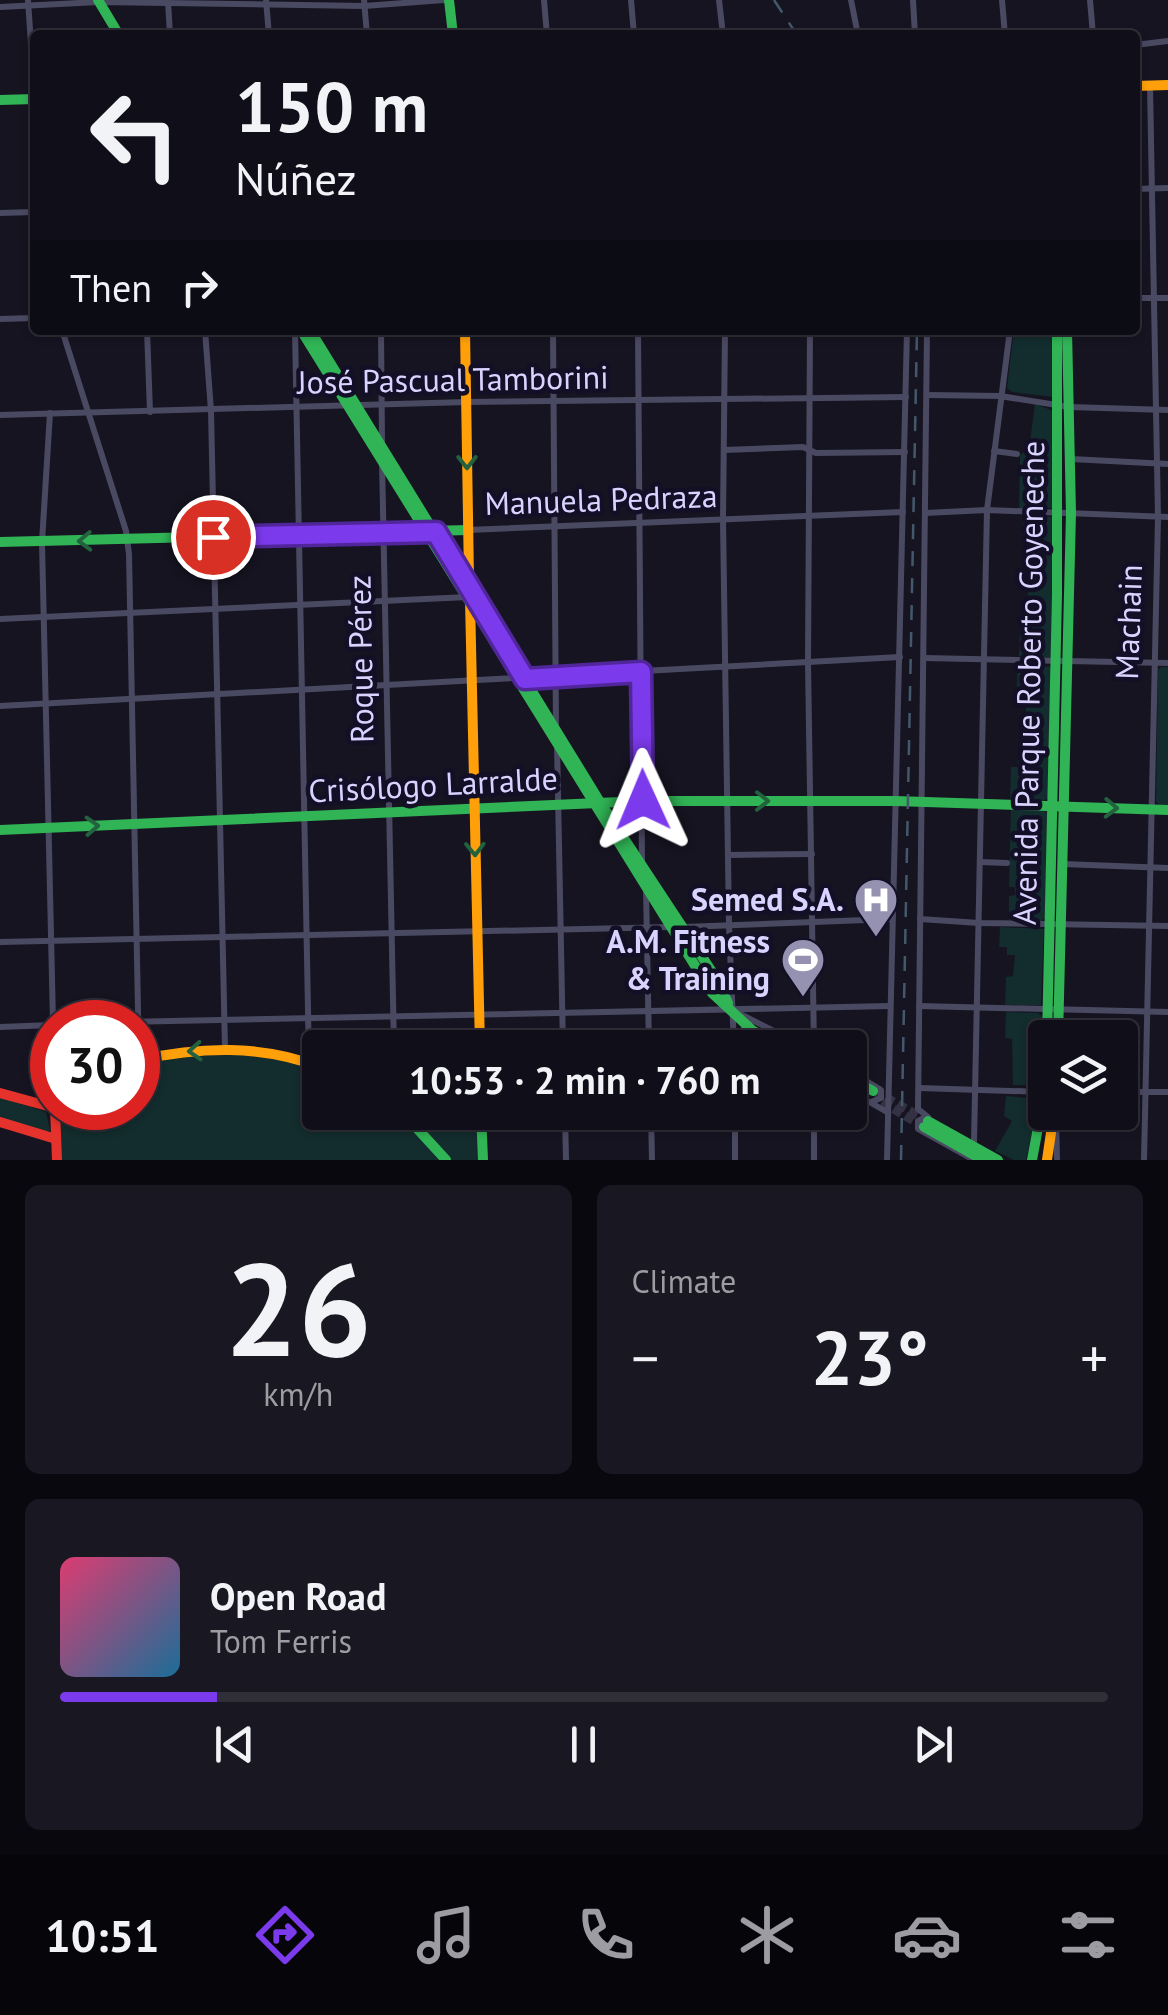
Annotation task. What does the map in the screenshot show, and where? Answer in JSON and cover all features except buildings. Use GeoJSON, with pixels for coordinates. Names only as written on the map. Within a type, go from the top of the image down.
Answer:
{"type":"FeatureCollection","features":[{"type":"Feature","properties":{"kind":"main road"},"geometry":{"type":"LineString","coordinates":[[447,0],[452,30]]}},
{"type":"Feature","properties":{"kind":"main road"},"geometry":{"type":"LineString","coordinates":[[99,1],[116,30]]}},
{"type":"Feature","properties":{"kind":"main road"},"geometry":{"type":"LineString","coordinates":[[1140,86],[1168,86]]}},
{"type":"Feature","properties":{"kind":"main road"},"geometry":{"type":"LineString","coordinates":[[0,100],[30,101]]}},
{"type":"Feature","properties":{"kind":"main road"},"geometry":{"type":"LineString","coordinates":[[302,335],[382,446],[469,598],[556,729],[646,885],[718,981],[731,1010],[752,1030]]}},
{"type":"Feature","properties":{"kind":"main road"},"geometry":{"type":"LineString","coordinates":[[313,335],[382,460],[469,584],[557,744],[642,863],[678,927]]}},
{"type":"Feature","properties":{"kind":"main road"},"geometry":{"type":"LineString","coordinates":[[465,335],[479,1030]]}},
{"type":"Feature","properties":{"kind":"main road","name":"Avenida Parque Roberto Goyeneche"},"geometry":{"type":"LineString","coordinates":[[1055,924],[1051,806],[1064,661],[1066,513],[1064,407],[1057,335]]}},
{"type":"Feature","properties":{"kind":"main road"},"geometry":{"type":"LineString","coordinates":[[1066,513],[1070,459],[1064,407],[1067,335]]}},
{"type":"Feature","properties":{"kind":"main road","name":"Manuela Pedraza"},"geometry":{"type":"LineString","coordinates":[[0,542],[468,530]]}},
{"type":"Feature","properties":{"kind":"main road"},"geometry":{"type":"LineString","coordinates":[[1051,1020],[1055,924],[1063,864],[1064,661]]}},
{"type":"Feature","properties":{"kind":"main road","name":"Crisólogo Larralde"},"geometry":{"type":"LineString","coordinates":[[0,830],[643,800],[895,801],[1168,810]]}},
{"type":"Feature","properties":{"kind":"main road"},"geometry":{"type":"LineString","coordinates":[[731,1010],[765,1030]]}},
{"type":"Feature","properties":{"kind":"main road"},"geometry":{"type":"LineString","coordinates":[[1053,1010],[1055,1020]]}},
{"type":"Feature","properties":{"kind":"main road"},"geometry":{"type":"LineString","coordinates":[[160,1057],[250,1049],[302,1061]]}},
{"type":"Feature","properties":{"kind":"main road"},"geometry":{"type":"LineString","coordinates":[[867,1091],[873,1094]]}},
{"type":"Feature","properties":{"kind":"main road"},"geometry":{"type":"LineString","coordinates":[[0,1092],[30,1101]]}},
{"type":"Feature","properties":{"kind":"main road"},"geometry":{"type":"LineString","coordinates":[[0,1122],[56,1139]]}},
{"type":"Feature","properties":{"kind":"main road"},"geometry":{"type":"LineString","coordinates":[[927,1122],[984,1160]]}},
{"type":"Feature","properties":{"kind":"main road"},"geometry":{"type":"LineString","coordinates":[[927,1122],[998,1160]]}},
{"type":"Feature","properties":{"kind":"main road"},"geometry":{"type":"LineString","coordinates":[[56,1130],[56,1160]]}},
{"type":"Feature","properties":{"kind":"main road"},"geometry":{"type":"LineString","coordinates":[[418,1130],[446,1160]]}},
{"type":"Feature","properties":{"kind":"main road"},"geometry":{"type":"LineString","coordinates":[[482,1130],[483,1160]]}},
{"type":"Feature","properties":{"kind":"main road"},"geometry":{"type":"LineString","coordinates":[[1032,1160],[1038,1130]]}},
{"type":"Feature","properties":{"kind":"main road"},"geometry":{"type":"LineString","coordinates":[[1047,1160],[1052,1130]]}},
{"type":"Feature","properties":{"kind":"street"},"geometry":{"type":"LineString","coordinates":[[0,7],[99,1],[447,0]]}},
{"type":"Feature","properties":{"kind":"street"},"geometry":{"type":"LineString","coordinates":[[544,0],[547,30]]}},
{"type":"Feature","properties":{"kind":"street"},"geometry":{"type":"LineString","coordinates":[[631,0],[634,30]]}},
{"type":"Feature","properties":{"kind":"street"},"geometry":{"type":"LineString","coordinates":[[719,0],[722,30]]}},
{"type":"Feature","properties":{"kind":"street"},"geometry":{"type":"LineString","coordinates":[[851,0],[857,30]]}},
{"type":"Feature","properties":{"kind":"street"},"geometry":{"type":"LineString","coordinates":[[913,0],[915,30]]}},
{"type":"Feature","properties":{"kind":"street"},"geometry":{"type":"LineString","coordinates":[[1002,0],[1004,30]]}},
{"type":"Feature","properties":{"kind":"street"},"geometry":{"type":"LineString","coordinates":[[1090,0],[1093,30]]}},
{"type":"Feature","properties":{"kind":"street"},"geometry":{"type":"LineString","coordinates":[[168,2],[170,30]]}},
{"type":"Feature","properties":{"kind":"street"},"geometry":{"type":"LineString","coordinates":[[266,2],[269,30]]}},
{"type":"Feature","properties":{"kind":"street"},"geometry":{"type":"LineString","coordinates":[[28,3],[30,31]]}},
{"type":"Feature","properties":{"kind":"street"},"geometry":{"type":"LineString","coordinates":[[364,3],[367,30]]}},
{"type":"Feature","properties":{"kind":"street"},"geometry":{"type":"LineString","coordinates":[[1140,45],[1168,42]]}},
{"type":"Feature","properties":{"kind":"street","name":"Machain"},"geometry":{"type":"LineString","coordinates":[[1144,1160],[1158,517],[1150,86]]}},
{"type":"Feature","properties":{"kind":"street"},"geometry":{"type":"LineString","coordinates":[[1140,189],[1168,188]]}},
{"type":"Feature","properties":{"kind":"street"},"geometry":{"type":"LineString","coordinates":[[0,214],[30,212]]}},
{"type":"Feature","properties":{"kind":"street"},"geometry":{"type":"LineString","coordinates":[[1140,298],[1168,298]]}},
{"type":"Feature","properties":{"kind":"street"},"geometry":{"type":"LineString","coordinates":[[0,320],[30,318]]}},
{"type":"Feature","properties":{"kind":"street"},"geometry":{"type":"LineString","coordinates":[[64,335],[127,540],[139,1000]]}},
{"type":"Feature","properties":{"kind":"street"},"geometry":{"type":"LineString","coordinates":[[147,335],[150,412]]}},
{"type":"Feature","properties":{"kind":"street"},"geometry":{"type":"LineString","coordinates":[[205,335],[225,1049]]}},
{"type":"Feature","properties":{"kind":"street"},"geometry":{"type":"LineString","coordinates":[[298,335],[296,408],[310,1030]]}},
{"type":"Feature","properties":{"kind":"street","name":"Roque Pérez"},"geometry":{"type":"LineString","coordinates":[[381,335],[394,1030]]}},
{"type":"Feature","properties":{"kind":"street"},"geometry":{"type":"LineString","coordinates":[[553,335],[556,729]]}},
{"type":"Feature","properties":{"kind":"street"},"geometry":{"type":"LineString","coordinates":[[638,335],[642,863]]}},
{"type":"Feature","properties":{"kind":"street"},"geometry":{"type":"LineString","coordinates":[[725,335],[723,520],[733,1030]]}},
{"type":"Feature","properties":{"kind":"street"},"geometry":{"type":"LineString","coordinates":[[810,335],[812,1030]]}},
{"type":"Feature","properties":{"kind":"street"},"geometry":{"type":"LineString","coordinates":[[887,1160],[907,335]]}},
{"type":"Feature","properties":{"kind":"street"},"geometry":{"type":"LineString","coordinates":[[927,335],[918,1006],[918,1109],[927,1122]]}},
{"type":"Feature","properties":{"kind":"street"},"geometry":{"type":"LineString","coordinates":[[974,1142],[987,510],[1009,335]]}},
{"type":"Feature","properties":{"kind":"street"},"geometry":{"type":"LineString","coordinates":[[928,396],[1000,396],[1064,407],[1168,410]]}},
{"type":"Feature","properties":{"kind":"street","name":"José Pascual Tamborini"},"geometry":{"type":"LineString","coordinates":[[0,415],[467,402],[906,397]]}},
{"type":"Feature","properties":{"kind":"street"},"geometry":{"type":"LineString","coordinates":[[50,414],[42,542],[53,1000]]}},
{"type":"Feature","properties":{"kind":"street"},"geometry":{"type":"LineString","coordinates":[[724,450],[803,447],[816,453],[906,452]]}},
{"type":"Feature","properties":{"kind":"street"},"geometry":{"type":"LineString","coordinates":[[994,450],[1017,454]]}},
{"type":"Feature","properties":{"kind":"street"},"geometry":{"type":"LineString","coordinates":[[1070,459],[1168,464]]}},
{"type":"Feature","properties":{"kind":"street"},"geometry":{"type":"LineString","coordinates":[[926,513],[987,510],[1168,517]]}},
{"type":"Feature","properties":{"kind":"street","name":"Manuela Pedraza"},"geometry":{"type":"LineString","coordinates":[[468,530],[903,512]]}},
{"type":"Feature","properties":{"kind":"street"},"geometry":{"type":"LineString","coordinates":[[0,619],[469,598]]}},
{"type":"Feature","properties":{"kind":"street"},"geometry":{"type":"LineString","coordinates":[[0,706],[900,658]]}},
{"type":"Feature","properties":{"kind":"street"},"geometry":{"type":"LineString","coordinates":[[924,658],[1168,663]]}},
{"type":"Feature","properties":{"kind":"street"},"geometry":{"type":"LineString","coordinates":[[557,744],[562,1030]]}},
{"type":"Feature","properties":{"kind":"street"},"geometry":{"type":"LineString","coordinates":[[729,855],[812,854]]}},
{"type":"Feature","properties":{"kind":"street"},"geometry":{"type":"LineString","coordinates":[[980,862],[1007,863]]}},
{"type":"Feature","properties":{"kind":"street"},"geometry":{"type":"LineString","coordinates":[[1063,864],[1168,868]]}},
{"type":"Feature","properties":{"kind":"street"},"geometry":{"type":"LineString","coordinates":[[646,885],[648,1030]]}},
{"type":"Feature","properties":{"kind":"street"},"geometry":{"type":"LineString","coordinates":[[0,942],[892,919]]}},
{"type":"Feature","properties":{"kind":"street"},"geometry":{"type":"LineString","coordinates":[[920,919],[1168,926]]}},
{"type":"Feature","properties":{"kind":"street"},"geometry":{"type":"LineString","coordinates":[[160,1022],[890,1006]]}},
{"type":"Feature","properties":{"kind":"street"},"geometry":{"type":"LineString","coordinates":[[918,1006],[1168,1012]]}},
{"type":"Feature","properties":{"kind":"street"},"geometry":{"type":"LineString","coordinates":[[731,1010],[746,1030]]}},
{"type":"Feature","properties":{"kind":"street"},"geometry":{"type":"LineString","coordinates":[[731,1010],[773,1030]]}},
{"type":"Feature","properties":{"kind":"street"},"geometry":{"type":"LineString","coordinates":[[0,1027],[30,1025]]}},
{"type":"Feature","properties":{"kind":"street"},"geometry":{"type":"LineString","coordinates":[[887,1112],[873,1094],[888,1082]]}},
{"type":"Feature","properties":{"kind":"street"},"geometry":{"type":"LineString","coordinates":[[918,1088],[1028,1092]]}},
{"type":"Feature","properties":{"kind":"street"},"geometry":{"type":"LineString","coordinates":[[1138,1091],[1168,1092]]}},
{"type":"Feature","properties":{"kind":"street"},"geometry":{"type":"LineString","coordinates":[[974,1160],[918,1129],[920,1118],[1006,1160]]}},
{"type":"Feature","properties":{"kind":"street"},"geometry":{"type":"LineString","coordinates":[[565,1130],[566,1160]]}},
{"type":"Feature","properties":{"kind":"street"},"geometry":{"type":"LineString","coordinates":[[651,1130],[652,1160]]}},
{"type":"Feature","properties":{"kind":"street"},"geometry":{"type":"LineString","coordinates":[[735,1130],[736,1160]]}},
{"type":"Feature","properties":{"kind":"street"},"geometry":{"type":"LineString","coordinates":[[814,1130],[814,1160]]}},
{"type":"Feature","properties":{"kind":"street"},"geometry":{"type":"LineString","coordinates":[[1056,1130],[1057,1160]]}},
{"type":"Feature","properties":{"kind":"street"},"geometry":{"type":"LineString","coordinates":[[952,1148],[952,1160]]}},
{"type":"Feature","properties":{"kind":"green space"},"geometry":{"type":"Polygon","coordinates":[[[1013,335],[1053,335],[1053,397],[1007,388],[1013,335]]]}},
{"type":"Feature","properties":{"kind":"green space"},"geometry":{"type":"Polygon","coordinates":[[[1035,404],[1054,411],[1056,507],[1052,508],[1019,508],[1020,455],[1029,449],[1035,404]]]}},
{"type":"Feature","properties":{"kind":"green space"},"geometry":{"type":"Polygon","coordinates":[[[1023,515],[1053,517],[1056,521],[1052,658],[1019,656],[1020,625],[1028,624],[1028,538],[1022,537],[1023,515]]]}},
{"type":"Feature","properties":{"kind":"green space"},"geometry":{"type":"Polygon","coordinates":[[[1018,664],[1054,667],[1050,795],[1045,800],[1010,799],[1011,767],[1018,767],[1018,760],[1026,759],[1026,704],[1016,703],[1018,664]]]}},
{"type":"Feature","properties":{"kind":"green space"},"geometry":{"type":"Polygon","coordinates":[[[1161,667],[1168,667],[1168,805],[1156,801],[1161,667]]]}},
{"type":"Feature","properties":{"kind":"green space"},"geometry":{"type":"Polygon","coordinates":[[[1011,809],[1048,814],[1045,918],[1041,921],[1009,920],[1009,896],[1015,895],[1015,887],[1009,887],[1011,809]]]}},
{"type":"Feature","properties":{"kind":"green space"},"geometry":{"type":"Polygon","coordinates":[[[1000,927],[1044,929],[1041,1005],[1005,1005],[1006,977],[1013,976],[1015,955],[1007,955],[1007,947],[999,947],[1000,927]]]}},
{"type":"Feature","properties":{"kind":"green space"},"geometry":{"type":"Polygon","coordinates":[[[1006,1012],[1038,1013],[1043,1017],[1028,1020],[1028,1086],[1013,1085],[1012,1039],[1005,1038],[1006,1012]]]}},
{"type":"Feature","properties":{"kind":"green space"},"geometry":{"type":"Polygon","coordinates":[[[235,1052],[302,1066],[302,1130],[412,1130],[441,1160],[59,1160],[60,1130],[160,1130],[160,1060],[235,1052]]]}},
{"type":"Feature","properties":{"kind":"green space"},"geometry":{"type":"Polygon","coordinates":[[[1006,1096],[1028,1098],[1028,1130],[1032,1130],[1026,1160],[1014,1160],[995,1151],[1012,1121],[1004,1116],[1006,1096]]]}},
{"type":"Feature","properties":{"kind":"green space"},"geometry":{"type":"Polygon","coordinates":[[[0,1097],[30,1107],[30,1129],[0,1119],[0,1097]]]}},
{"type":"Feature","properties":{"kind":"green space"},"geometry":{"type":"Polygon","coordinates":[[[422,1130],[479,1130],[480,1160],[449,1160],[422,1130]]]}},
{"type":"Feature","properties":{"kind":"tunnel"},"geometry":{"type":"LineString","coordinates":[[874,1091],[928,1121]]}},
{"type":"Feature","properties":{"kind":"tunnel"},"geometry":{"type":"LineString","coordinates":[[882,1102],[924,1127]]}},
{"type":"Feature","properties":{"kind":"railway"},"geometry":{"type":"LineString","coordinates":[[774,0],[794,30]]}},
{"type":"Feature","properties":{"kind":"railway"},"geometry":{"type":"LineString","coordinates":[[901,1160],[917,335]]}},
{"type":"Feature","properties":{"kind":"traffic: fast"},"geometry":{"type":"LineString","coordinates":[[98,0],[116,30]]}},
{"type":"Feature","properties":{"kind":"traffic: fast"},"geometry":{"type":"LineString","coordinates":[[449,0],[452,30]]}},
{"type":"Feature","properties":{"kind":"traffic: fast"},"geometry":{"type":"LineString","coordinates":[[0,100],[30,99]]}},
{"type":"Feature","properties":{"kind":"traffic: fast"},"geometry":{"type":"LineString","coordinates":[[304,335],[712,993],[752,1030]]}},
{"type":"Feature","properties":{"kind":"traffic: fast"},"geometry":{"type":"LineString","coordinates":[[313,335],[600,802],[718,981],[728,1003]]}},
{"type":"Feature","properties":{"kind":"traffic: fast"},"geometry":{"type":"LineString","coordinates":[[1047,1020],[1057,595],[1057,335]]}},
{"type":"Feature","properties":{"kind":"traffic: fast"},"geometry":{"type":"LineString","coordinates":[[1058,1020],[1071,513],[1067,335]]}},
{"type":"Feature","properties":{"kind":"traffic: fast"},"geometry":{"type":"LineString","coordinates":[[0,542],[468,530]]}},
{"type":"Feature","properties":{"kind":"traffic: fast"},"geometry":{"type":"LineString","coordinates":[[0,830],[643,801],[895,801],[1168,810]]}},
{"type":"Feature","properties":{"kind":"traffic: fast"},"geometry":{"type":"LineString","coordinates":[[867,1088],[873,1091]]}},
{"type":"Feature","properties":{"kind":"traffic: fast"},"geometry":{"type":"LineString","coordinates":[[928,1121],[998,1160]]}},
{"type":"Feature","properties":{"kind":"traffic: fast"},"geometry":{"type":"LineString","coordinates":[[924,1127],[983,1160]]}},
{"type":"Feature","properties":{"kind":"traffic: fast"},"geometry":{"type":"LineString","coordinates":[[418,1130],[446,1160]]}},
{"type":"Feature","properties":{"kind":"traffic: fast"},"geometry":{"type":"LineString","coordinates":[[482,1130],[483,1160]]}},
{"type":"Feature","properties":{"kind":"traffic: fast"},"geometry":{"type":"LineString","coordinates":[[1032,1160],[1038,1130]]}},
{"type":"Feature","properties":{"kind":"traffic: slow"},"geometry":{"type":"LineString","coordinates":[[1140,86],[1168,85]]}},
{"type":"Feature","properties":{"kind":"traffic: slow"},"geometry":{"type":"LineString","coordinates":[[465,335],[469,579]]}},
{"type":"Feature","properties":{"kind":"traffic: slow"},"geometry":{"type":"LineString","coordinates":[[470,600],[480,1030]]}},
{"type":"Feature","properties":{"kind":"traffic: slow"},"geometry":{"type":"LineString","coordinates":[[160,1056],[230,1050],[275,1054],[302,1062]]}},
{"type":"Feature","properties":{"kind":"traffic: slow"},"geometry":{"type":"LineString","coordinates":[[1047,1160],[1051,1130]]}},
{"type":"Feature","properties":{"kind":"traffic: jam"},"geometry":{"type":"LineString","coordinates":[[0,1093],[30,1101]]}},
{"type":"Feature","properties":{"kind":"traffic: jam"},"geometry":{"type":"LineString","coordinates":[[0,1122],[56,1139]]}},
{"type":"Feature","properties":{"kind":"traffic: jam"},"geometry":{"type":"LineString","coordinates":[[56,1130],[57,1160]]}},
{"type":"Feature","properties":{"kind":"place","name":"Semed S.A."},"geometry":{"type":"Point","coordinates":[876,938]}},
{"type":"Feature","properties":{"kind":"place","name":"A.M. Fitness & Training"},"geometry":{"type":"Point","coordinates":[803,998]}},
{"type":"Feature","properties":{"kind":"route"},"geometry":{"type":"LineString","coordinates":[[213,537],[436,532],[525,679],[641,672],[643,800]]}}]}
